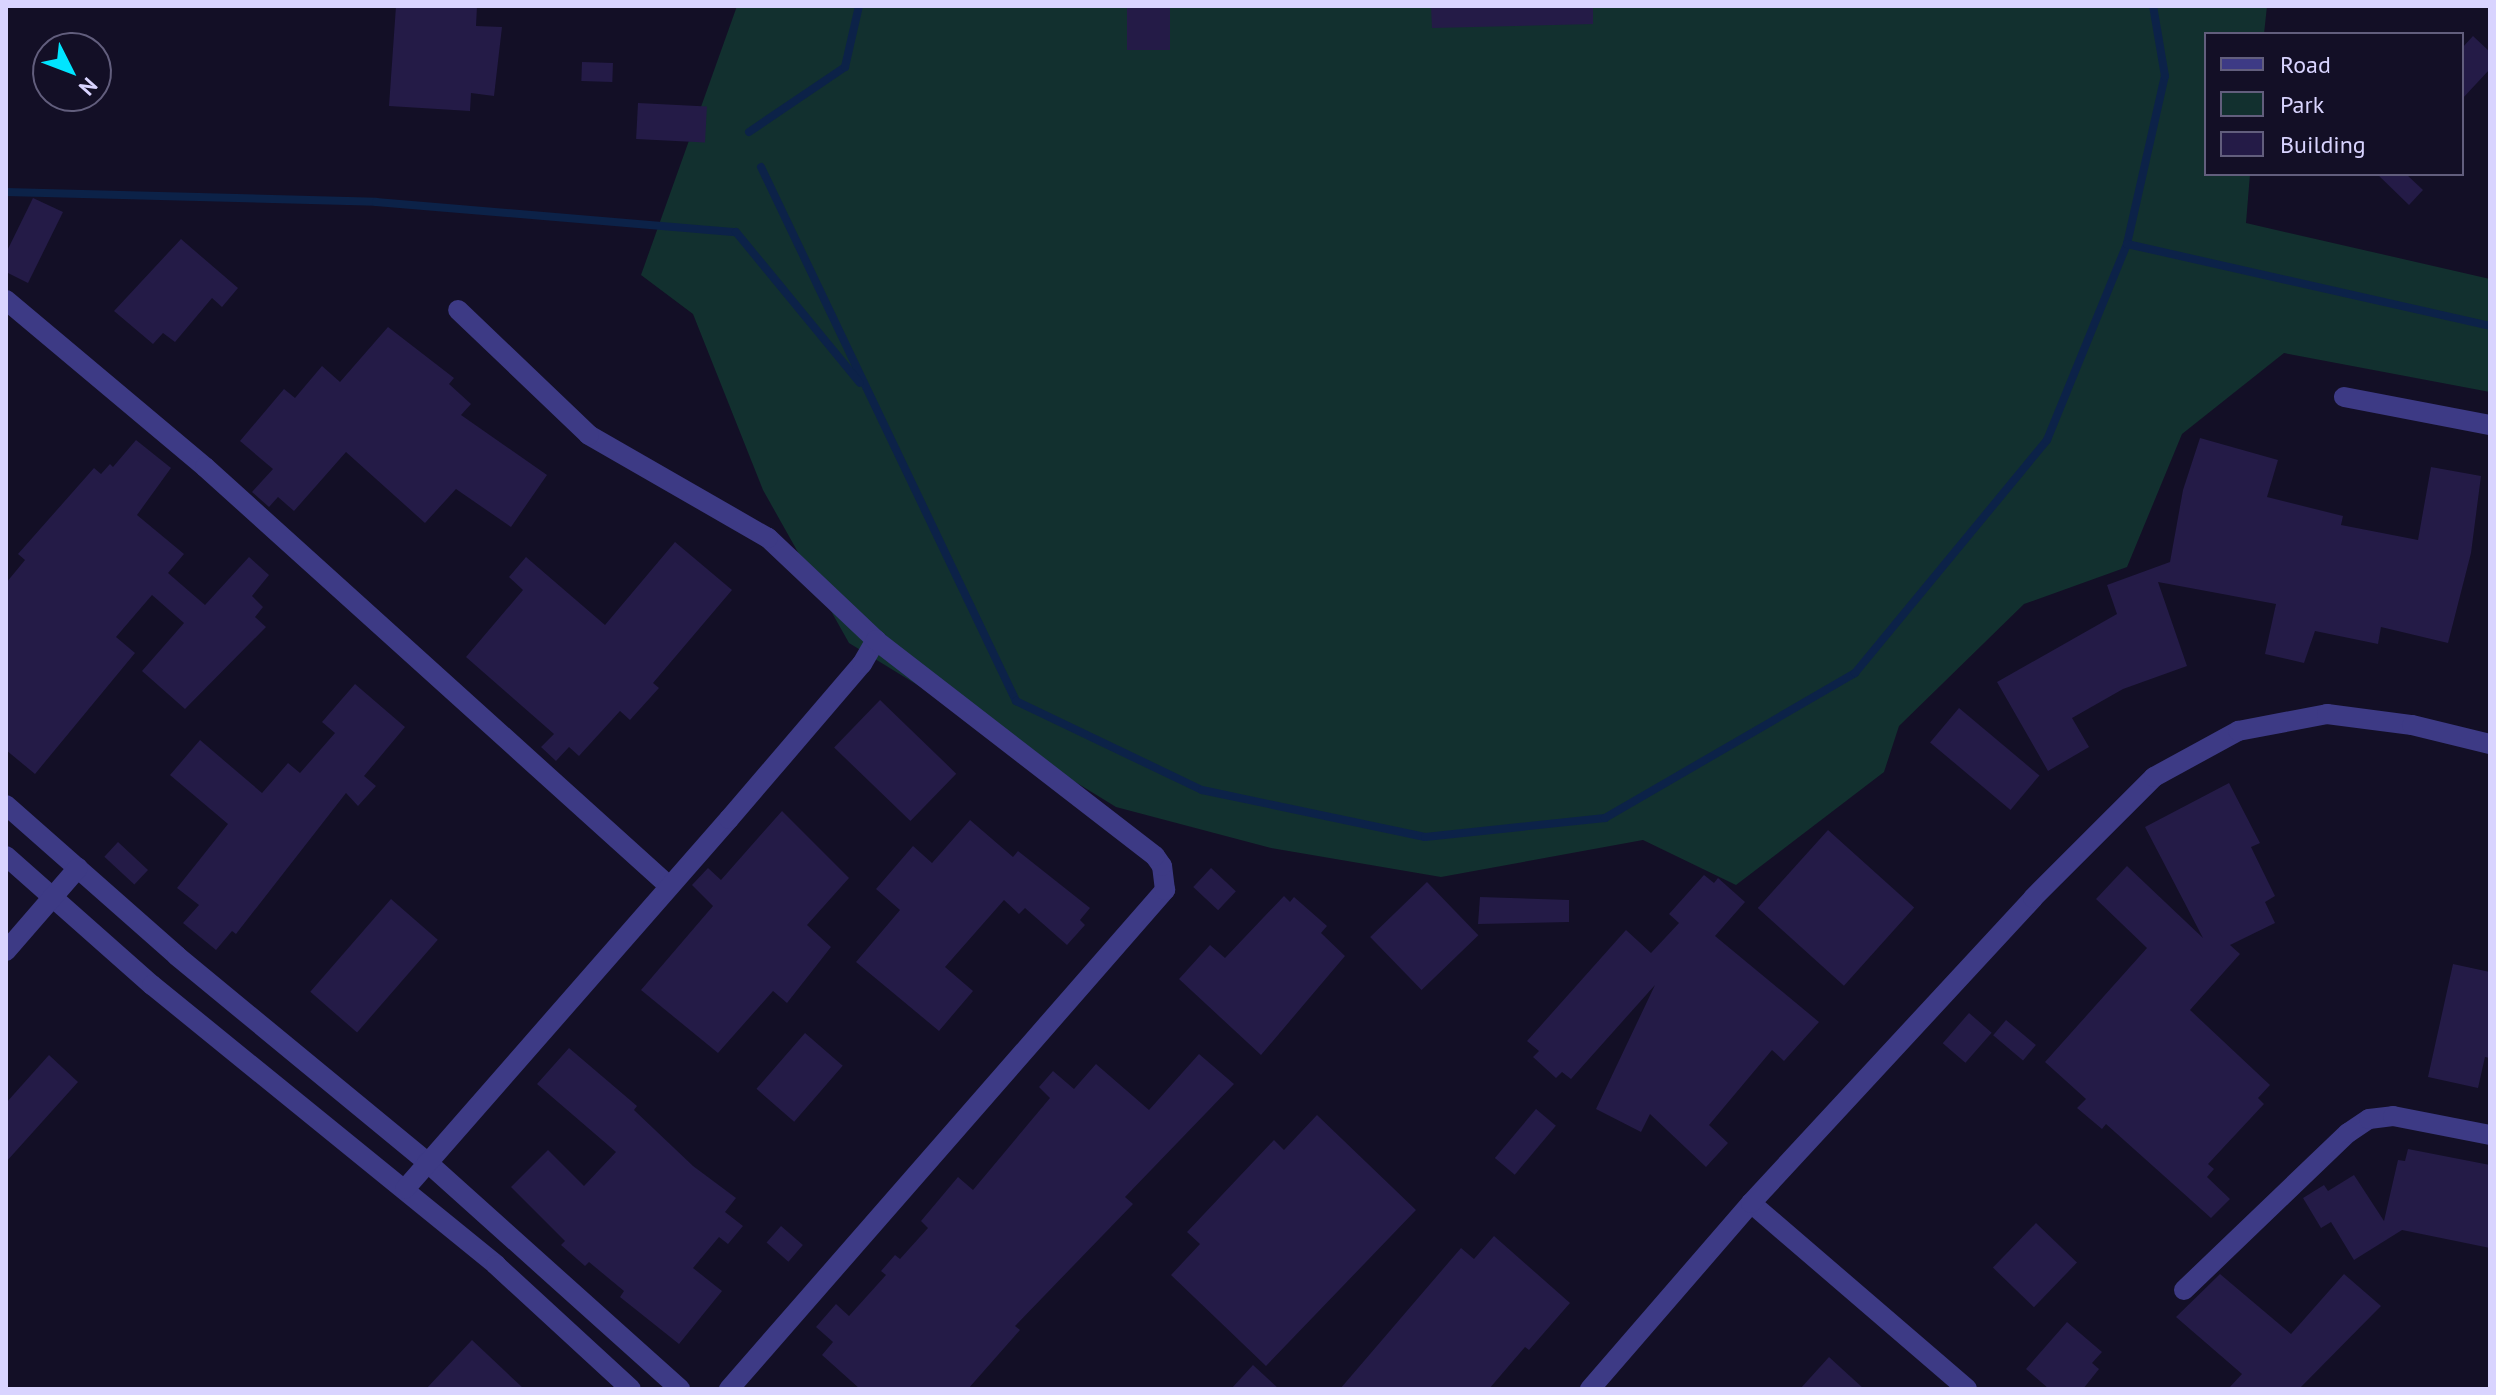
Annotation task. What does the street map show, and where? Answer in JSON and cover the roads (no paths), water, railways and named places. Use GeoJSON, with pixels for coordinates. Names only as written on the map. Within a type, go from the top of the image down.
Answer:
{"type":"FeatureCollection","features":[{"type":"Feature","properties":{"kind":"street"},"geometry":{"type":"LineString","coordinates":[[6,300],[205,467],[668,885]]}},
{"type":"Feature","properties":{"kind":"street"},"geometry":{"type":"LineString","coordinates":[[458,310],[589,435],[768,538],[876,640],[1155,856],[1162,866],[1165,890],[729,1389]]}},
{"type":"Feature","properties":{"kind":"street"},"geometry":{"type":"LineString","coordinates":[[2344,397],[2490,425]]}},
{"type":"Feature","properties":{"kind":"street"},"geometry":{"type":"LineString","coordinates":[[405,1189],[862,664],[876,640]]}},
{"type":"Feature","properties":{"kind":"street"},"geometry":{"type":"LineString","coordinates":[[1590,1389],[1751,1203],[2033,898],[2154,777],[2238,731],[2327,714],[2397,723],[2490,744]]}},
{"type":"Feature","properties":{"kind":"street"},"geometry":{"type":"LineString","coordinates":[[6,805],[427,1162],[680,1389]]}},
{"type":"Feature","properties":{"kind":"street"},"geometry":{"type":"LineString","coordinates":[[6,856],[152,985],[405,1189],[631,1389]]}},
{"type":"Feature","properties":{"kind":"street"},"geometry":{"type":"LineString","coordinates":[[6,951],[78,868]]}},
{"type":"Feature","properties":{"kind":"street"},"geometry":{"type":"LineString","coordinates":[[2184,1290],[2348,1133],[2369,1119],[2393,1116],[2490,1135]]}},
{"type":"Feature","properties":{"kind":"street"},"geometry":{"type":"LineString","coordinates":[[1751,1203],[1967,1389]]}},
{"type":"Feature","properties":{"kind":"waterway"},"geometry":{"type":"LineString","coordinates":[[749,132],[845,67],[859,6]]}},
{"type":"Feature","properties":{"kind":"waterway"},"geometry":{"type":"LineString","coordinates":[[761,167],[1016,701],[1202,790],[1425,837],[1605,818],[1855,673],[2047,440],[2127,244],[2165,76],[2153,6]]}},
{"type":"Feature","properties":{"kind":"waterway"},"geometry":{"type":"LineString","coordinates":[[6,192],[376,202],[736,232],[860,383]]}},
{"type":"Feature","properties":{"kind":"waterway"},"geometry":{"type":"LineString","coordinates":[[2127,244],[2490,326]]}}]}
